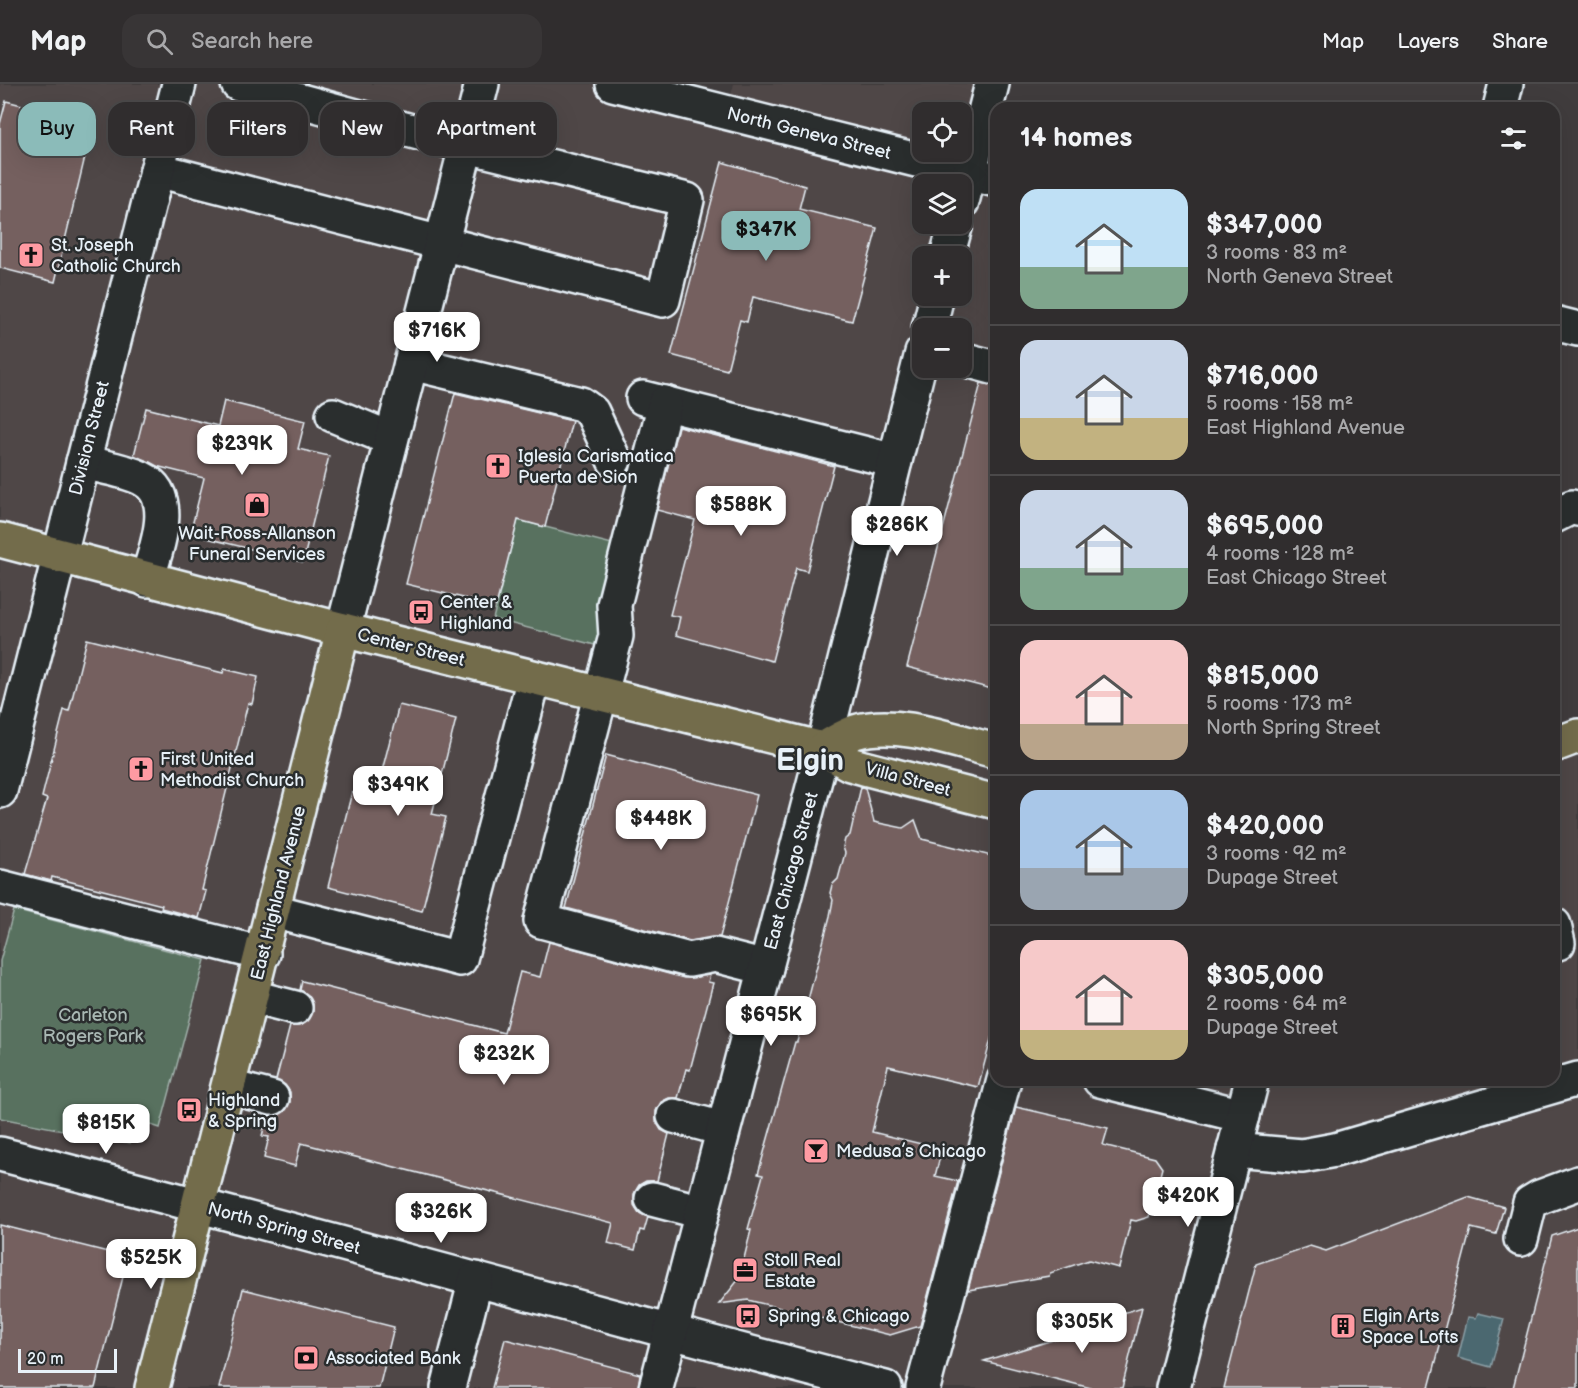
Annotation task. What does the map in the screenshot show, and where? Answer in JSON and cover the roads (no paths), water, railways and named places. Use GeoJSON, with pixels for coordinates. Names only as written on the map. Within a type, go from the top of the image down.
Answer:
{"type":"FeatureCollection","features":[{"type":"Feature","properties":{"kind":"main road","name":"Center Street"},"geometry":{"type":"LineString","coordinates":[[0,540],[343,630],[823,749]]}},
{"type":"Feature","properties":{"kind":"main road","name":"East Highland Avenue"},"geometry":{"type":"LineString","coordinates":[[152,1388],[343,630]]}},
{"type":"Feature","properties":{"kind":"main road","name":"Villa Street"},"geometry":{"type":"LineString","coordinates":[[823,749],[856,732],[877,729],[908,730],[932,734],[990,749]]}},
{"type":"Feature","properties":{"kind":"main road"},"geometry":{"type":"LineString","coordinates":[[1560,743],[1578,736]]}},
{"type":"Feature","properties":{"kind":"main road","name":"Villa Street"},"geometry":{"type":"LineString","coordinates":[[823,749],[844,761],[864,768],[990,800]]}},
{"type":"Feature","properties":{"kind":"street","name":"Division Street"},"geometry":{"type":"LineString","coordinates":[[0,791],[179,84]]}},
{"type":"Feature","properties":{"kind":"street"},"geometry":{"type":"LineString","coordinates":[[238,84],[416,132]]}},
{"type":"Feature","properties":{"kind":"street","name":"East Highland Avenue"},"geometry":{"type":"LineString","coordinates":[[478,102],[482,84]]}},
{"type":"Feature","properties":{"kind":"street","name":"North Geneva Street"},"geometry":{"type":"LineString","coordinates":[[613,84],[976,185]]}},
{"type":"Feature","properties":{"kind":"street"},"geometry":{"type":"LineString","coordinates":[[976,185],[992,84]]}},
{"type":"Feature","properties":{"kind":"street"},"geometry":{"type":"LineString","coordinates":[[1502,102],[1506,84]]}},
{"type":"Feature","properties":{"kind":"street","name":"East Highland Avenue"},"geometry":{"type":"LineString","coordinates":[[343,630],[464,156]]}},
{"type":"Feature","properties":{"kind":"street"},"geometry":{"type":"LineString","coordinates":[[157,170],[663,300],[687,200],[508,156]]}},
{"type":"Feature","properties":{"kind":"street"},"geometry":{"type":"LineString","coordinates":[[1560,324],[1578,329]]}},
{"type":"Feature","properties":{"kind":"street"},"geometry":{"type":"LineString","coordinates":[[972,362],[990,366]]}},
{"type":"Feature","properties":{"kind":"street"},"geometry":{"type":"LineString","coordinates":[[411,363],[581,404],[592,412],[614,460]]}},
{"type":"Feature","properties":{"kind":"street","name":"East Chicago Street"},"geometry":{"type":"LineString","coordinates":[[656,1388],[823,749],[916,378]]}},
{"type":"Feature","properties":{"kind":"street"},"geometry":{"type":"LineString","coordinates":[[766,968],[715,955],[689,960],[541,921],[617,631],[614,605],[654,400],[895,461]]}},
{"type":"Feature","properties":{"kind":"street"},"geometry":{"type":"LineString","coordinates":[[333,415],[391,440]]}},
{"type":"Feature","properties":{"kind":"street"},"geometry":{"type":"LineString","coordinates":[[83,462],[140,477],[158,496],[163,520],[147,580]]}},
{"type":"Feature","properties":{"kind":"street"},"geometry":{"type":"LineString","coordinates":[[1560,513],[1572,507],[1578,509]]}},
{"type":"Feature","properties":{"kind":"street"},"geometry":{"type":"LineString","coordinates":[[273,911],[460,959],[534,678]]}},
{"type":"Feature","properties":{"kind":"street"},"geometry":{"type":"LineString","coordinates":[[0,887],[263,954]]}},
{"type":"Feature","properties":{"kind":"street"},"geometry":{"type":"LineString","coordinates":[[252,997],[295,1008]]}},
{"type":"Feature","properties":{"kind":"street"},"geometry":{"type":"LineString","coordinates":[[1560,1084],[1578,1079]]}},
{"type":"Feature","properties":{"kind":"street"},"geometry":{"type":"LineString","coordinates":[[923,1388],[1002,1086]]}},
{"type":"Feature","properties":{"kind":"street"},"geometry":{"type":"LineString","coordinates":[[1125,1086],[1243,1116]]}},
{"type":"Feature","properties":{"kind":"street"},"geometry":{"type":"LineString","coordinates":[[1173,1388],[1250,1086]]}},
{"type":"Feature","properties":{"kind":"street"},"geometry":{"type":"LineString","coordinates":[[1234,1150],[1293,1156],[1311,1155],[1554,1086]]}},
{"type":"Feature","properties":{"kind":"street"},"geometry":{"type":"LineString","coordinates":[[229,1087],[272,1098]]}},
{"type":"Feature","properties":{"kind":"street"},"geometry":{"type":"LineString","coordinates":[[674,1116],[723,1129]]}},
{"type":"Feature","properties":{"kind":"street","name":"North Spring Street"},"geometry":{"type":"LineString","coordinates":[[0,1154],[199,1205],[846,1383],[885,1388]]}},
{"type":"Feature","properties":{"kind":"street"},"geometry":{"type":"LineString","coordinates":[[1521,1239],[1530,1203],[1578,1183]]}},
{"type":"Feature","properties":{"kind":"street"},"geometry":{"type":"LineString","coordinates":[[652,1199],[702,1212]]}},
{"type":"Feature","properties":{"kind":"street"},"geometry":{"type":"LineString","coordinates":[[448,1388],[476,1280]]}},
{"type":"Feature","properties":{"kind":"water"},"geometry":{"type":"Polygon","coordinates":[[[1478,1313],[1504,1319],[1491,1367],[1458,1358],[1468,1317],[1476,1318],[1478,1313]]]}},
{"type":"Feature","properties":{"kind":"place","name":"St. Joseph Catholic Church"},"geometry":{"type":"Point","coordinates":[31,255]}},
{"type":"Feature","properties":{"kind":"place","name":"Iglesia Carismatica Puerta de Sion"},"geometry":{"type":"Point","coordinates":[498,466]}},
{"type":"Feature","properties":{"kind":"place","name":"Wait-Ross-Allanson Funeral Services"},"geometry":{"type":"Point","coordinates":[257,505]}},
{"type":"Feature","properties":{"kind":"place","name":"Center & Highland"},"geometry":{"type":"Point","coordinates":[421,612]}},
{"type":"Feature","properties":{"kind":"place","name":"First United Methodist Church"},"geometry":{"type":"Point","coordinates":[141,769]}},
{"type":"Feature","properties":{"kind":"place","name":"Highland & Spring"},"geometry":{"type":"Point","coordinates":[189,1110]}},
{"type":"Feature","properties":{"kind":"place","name":"Medusa’s Chicago"},"geometry":{"type":"Point","coordinates":[816,1151]}},
{"type":"Feature","properties":{"kind":"place","name":"Stoll Real Estate"},"geometry":{"type":"Point","coordinates":[745,1270]}},
{"type":"Feature","properties":{"kind":"place","name":"Spring & Chicago"},"geometry":{"type":"Point","coordinates":[748,1316]}},
{"type":"Feature","properties":{"kind":"place","name":"Elgin Arts Space Lofts"},"geometry":{"type":"Point","coordinates":[1343,1326]}},
{"type":"Feature","properties":{"kind":"place","name":"Associated Bank"},"geometry":{"type":"Point","coordinates":[306,1358]}},
{"type":"Feature","properties":{"kind":"district","name":"Elgin"},"geometry":{"type":"Point","coordinates":[810,760]}},
{"type":"Feature","properties":{"kind":"park label","name":"Carleton Rogers Park"},"geometry":{"type":"Point","coordinates":[93,1025]}}]}
